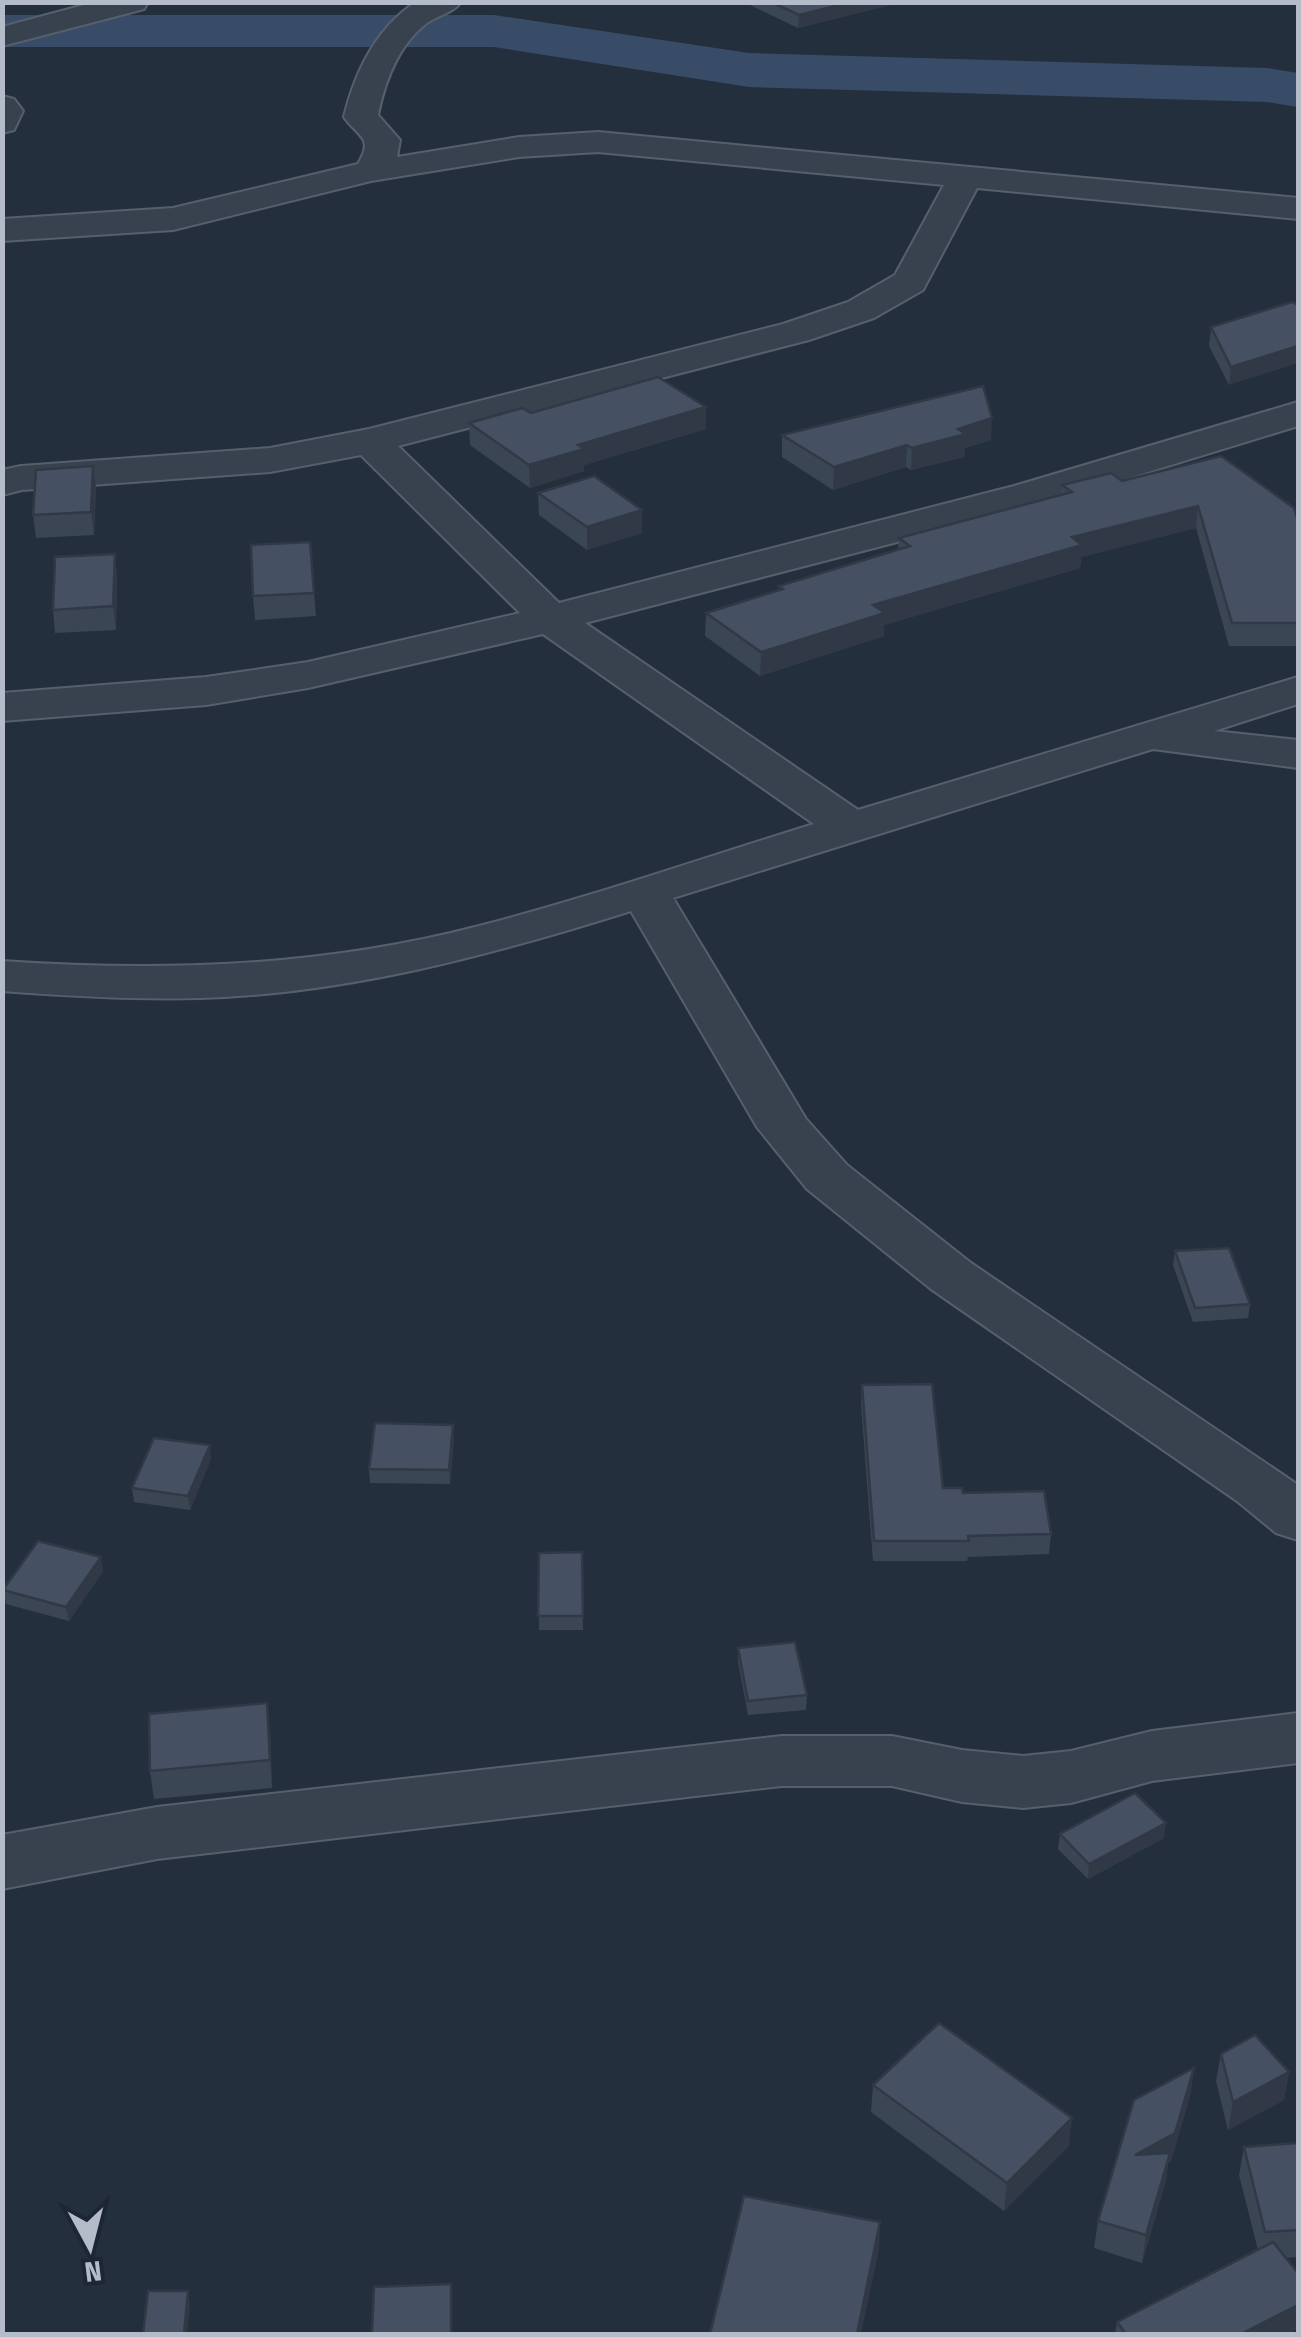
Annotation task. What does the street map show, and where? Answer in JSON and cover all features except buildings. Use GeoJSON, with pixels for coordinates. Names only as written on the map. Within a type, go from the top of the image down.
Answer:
{"type":"FeatureCollection","features":[{"type":"Feature","properties":{"kind":"street"},"geometry":{"type":"LineString","coordinates":[[2,37],[133,2]]}},
{"type":"Feature","properties":{"kind":"street"},"geometry":{"type":"LineString","coordinates":[[371,170],[384,149],[383,140],[361,117],[380,66],[398,32],[415,15],[446,2]]}},
{"type":"Feature","properties":{"kind":"street"},"geometry":{"type":"LineString","coordinates":[[2,106],[6,111],[2,122]]}},
{"type":"Feature","properties":{"kind":"street"},"geometry":{"type":"LineString","coordinates":[[2,230],[173,219],[371,170],[520,147],[598,142],[1298,208]]}},
{"type":"Feature","properties":{"kind":"street"},"geometry":{"type":"LineString","coordinates":[[2,483],[56,475],[270,460],[370,441],[796,332],[861,310],[910,282],[966,176]]}},
{"type":"Feature","properties":{"kind":"street"},"geometry":{"type":"LineString","coordinates":[[2,707],[206,691],[457,643],[1029,495],[1298,414]]}},
{"type":"Feature","properties":{"kind":"street"},"geometry":{"type":"LineString","coordinates":[[370,441],[550,619],[850,827]]}},
{"type":"Feature","properties":{"kind":"street"},"geometry":{"type":"LineString","coordinates":[[2,976],[86,982],[202,983],[334,970],[487,940],[1298,690]]}},
{"type":"Feature","properties":{"kind":"street"},"geometry":{"type":"LineString","coordinates":[[1142,737],[1298,754]]}},
{"type":"Feature","properties":{"kind":"street"},"geometry":{"type":"LineString","coordinates":[[645,894],[784,1127],[828,1177],[952,1276],[1259,1486],[1298,1518]]}},
{"type":"Feature","properties":{"kind":"street"},"geometry":{"type":"LineString","coordinates":[[2,1862],[157,1833],[780,1761],[892,1761],[962,1776],[1023,1782],[1072,1776],[1152,1756],[1298,1738]]}},
{"type":"Feature","properties":{"kind":"waterway"},"geometry":{"type":"LineString","coordinates":[[2,31],[494,31],[749,70],[1267,85],[1298,90]]}}]}
